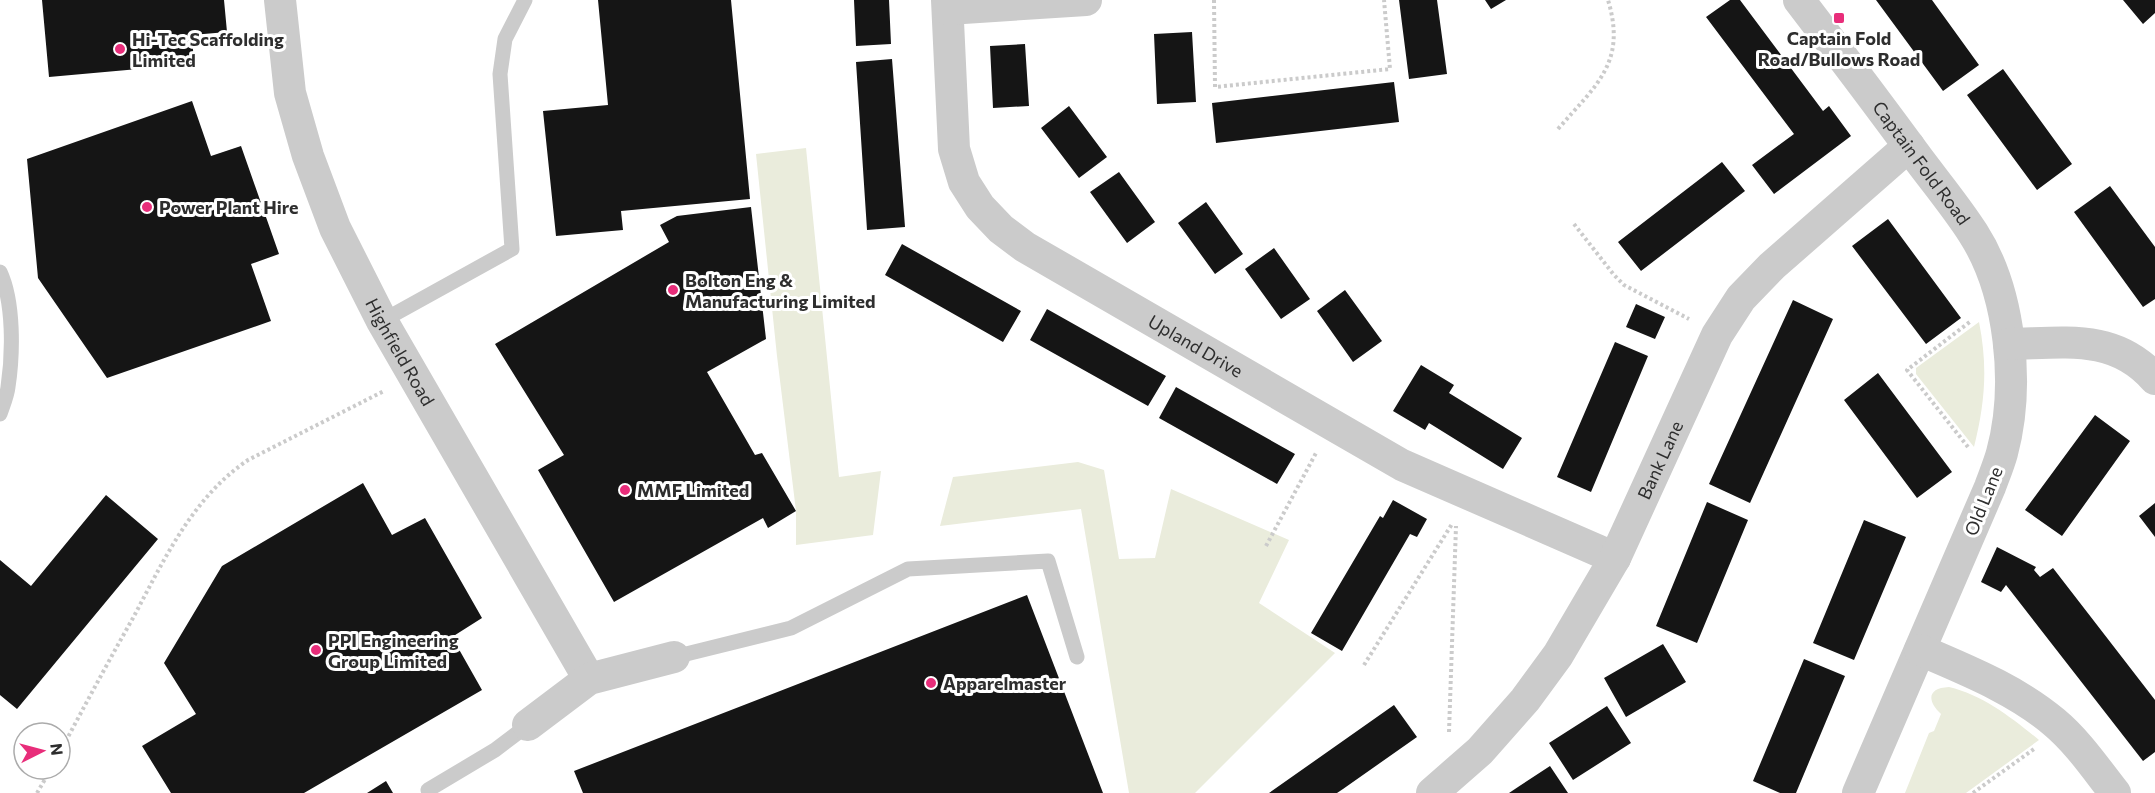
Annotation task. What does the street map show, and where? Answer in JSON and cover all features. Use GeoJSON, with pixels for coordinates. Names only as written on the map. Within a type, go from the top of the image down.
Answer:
{"type":"FeatureCollection","features":[{"type":"Feature","properties":{"kind":"street","name":"Highfield Road"},"geometry":{"type":"LineString","coordinates":[[280,0],[290,93],[308,156],[335,228],[382,321],[590,679]]}},
{"type":"Feature","properties":{"kind":"street"},"geometry":{"type":"LineString","coordinates":[[948,4],[1086,0]]}},
{"type":"Feature","properties":{"kind":"street","name":"Captain Fold Road"},"geometry":{"type":"LineString","coordinates":[[1800,0],[1974,234],[2000,299],[2009,344]]}},
{"type":"Feature","properties":{"kind":"street","name":"Upland Drive"},"geometry":{"type":"LineString","coordinates":[[948,4],[954,149],[964,182],[980,207],[1001,229],[1025,247],[1402,465],[1615,558]]}},
{"type":"Feature","properties":{"kind":"street","name":"Bank Lane"},"geometry":{"type":"LineString","coordinates":[[1439,786],[1480,751],[1526,700],[1564,645],[1615,558],[1717,335],[1741,298],[1772,266],[1909,146]]}},
{"type":"Feature","properties":{"kind":"street"},"geometry":{"type":"LineString","coordinates":[[2009,344],[2088,343],[2110,347],[2131,357],[2155,379]]}},
{"type":"Feature","properties":{"kind":"street","name":"Old Lane"},"geometry":{"type":"LineString","coordinates":[[1858,793],[1993,479],[2002,452],[2008,418],[2009,344]]}},
{"type":"Feature","properties":{"kind":"street"},"geometry":{"type":"LineString","coordinates":[[1920,650],[2021,698],[2061,729],[2115,793]]}},
{"type":"Feature","properties":{"kind":"street"},"geometry":{"type":"LineString","coordinates":[[528,725],[590,679],[674,657]]}},
{"type":"Feature","properties":{"kind":"lane"},"geometry":{"type":"LineString","coordinates":[[382,321],[512,249],[500,74],[505,39],[525,0]]}},
{"type":"Feature","properties":{"kind":"lane"},"geometry":{"type":"LineString","coordinates":[[0,272],[5,282],[11,328],[8,388],[0,414]]}},
{"type":"Feature","properties":{"kind":"lane"},"geometry":{"type":"LineString","coordinates":[[674,657],[791,628],[908,569],[1048,561],[1077,657]]}},
{"type":"Feature","properties":{"kind":"lane"},"geometry":{"type":"LineString","coordinates":[[430,793],[428,790],[495,750],[528,725]]}},
{"type":"Feature","properties":{"kind":"path"},"geometry":{"type":"LineString","coordinates":[[1214,0],[1215,87],[1390,69],[1384,0]]}},
{"type":"Feature","properties":{"kind":"path"},"geometry":{"type":"LineString","coordinates":[[1558,129],[1604,75],[1613,47],[1614,20],[1608,0]]}},
{"type":"Feature","properties":{"kind":"path"},"geometry":{"type":"LineString","coordinates":[[1574,224],[1624,285],[1717,335]]}},
{"type":"Feature","properties":{"kind":"path"},"geometry":{"type":"LineString","coordinates":[[1993,479],[1907,370],[2000,299]]}},
{"type":"Feature","properties":{"kind":"path"},"geometry":{"type":"LineString","coordinates":[[72,730],[180,531],[211,492],[248,460],[414,376]]}},
{"type":"Feature","properties":{"kind":"path"},"geometry":{"type":"LineString","coordinates":[[1266,546],[1332,424]]}},
{"type":"Feature","properties":{"kind":"path"},"geometry":{"type":"LineString","coordinates":[[1364,665],[1457,516],[1439,786]]}},
{"type":"Feature","properties":{"kind":"path"},"geometry":{"type":"LineString","coordinates":[[1973,793],[2061,729]]}},
{"type":"Feature","properties":{"kind":"green space"},"geometry":{"type":"Polygon","coordinates":[[[806,148],[839,477],[881,471],[873,535],[796,545],[796,511],[756,154],[806,148]]]}},
{"type":"Feature","properties":{"kind":"green space"},"geometry":{"type":"Polygon","coordinates":[[[1979,322],[1984,354],[1984,385],[1981,415],[1974,447],[1916,374],[1916,368],[1979,322]]]}},
{"type":"Feature","properties":{"kind":"green space"},"geometry":{"type":"Polygon","coordinates":[[[1078,462],[1104,470],[1119,559],[1155,558],[1171,489],[1289,540],[1259,603],[1335,653],[1195,793],[1129,793],[1081,509],[940,526],[953,477],[1078,462]]]}},
{"type":"Feature","properties":{"kind":"green space"},"geometry":{"type":"Polygon","coordinates":[[[1949,687],[1985,701],[2039,740],[1966,793],[1905,793],[1929,733],[1934,731],[1941,714],[1933,704],[1933,693],[1949,687]]]}},
{"type":"Feature","properties":{"kind":"building","name":"Hi-Tec Scaffolding Limited"},"geometry":{"type":"Polygon","coordinates":[[[42,0],[224,0],[227,32],[192,35],[194,64],[49,77],[42,0]]]}},
{"type":"Feature","properties":{"kind":"building"},"geometry":{"type":"Polygon","coordinates":[[[598,0],[731,0],[750,199],[621,211],[623,230],[556,236],[543,111],[608,105],[598,0]]]}},
{"type":"Feature","properties":{"kind":"building"},"geometry":{"type":"Polygon","coordinates":[[[854,0],[889,0],[891,44],[856,46],[854,0]]]}},
{"type":"Feature","properties":{"kind":"building"},"geometry":{"type":"Polygon","coordinates":[[[1399,0],[1437,0],[1447,74],[1409,79],[1399,0]]]}},
{"type":"Feature","properties":{"kind":"building"},"geometry":{"type":"Polygon","coordinates":[[[1485,0],[1506,0],[1491,9],[1485,0]]]}},
{"type":"Feature","properties":{"kind":"building"},"geometry":{"type":"Polygon","coordinates":[[[1730,0],[1740,0],[1823,111],[1829,106],[1851,136],[1774,194],[1752,165],[1794,134],[1706,17],[1730,0]]]}},
{"type":"Feature","properties":{"kind":"building"},"geometry":{"type":"Polygon","coordinates":[[[1876,0],[1932,0],[1979,65],[1943,91],[1876,0]]]}},
{"type":"Feature","properties":{"kind":"building"},"geometry":{"type":"Polygon","coordinates":[[[2123,0],[2155,0],[2155,13],[2143,24],[2123,0]]]}},
{"type":"Feature","properties":{"kind":"building"},"geometry":{"type":"Polygon","coordinates":[[[1192,32],[1196,102],[1157,104],[1154,34],[1192,32]]]}},
{"type":"Feature","properties":{"kind":"building"},"geometry":{"type":"Polygon","coordinates":[[[1025,44],[1029,106],[993,108],[990,46],[1025,44]]]}},
{"type":"Feature","properties":{"kind":"building"},"geometry":{"type":"Polygon","coordinates":[[[892,59],[905,227],[867,230],[856,62],[892,59]]]}},
{"type":"Feature","properties":{"kind":"building"},"geometry":{"type":"Polygon","coordinates":[[[2003,69],[2072,164],[2037,190],[1967,95],[2003,69]]]}},
{"type":"Feature","properties":{"kind":"building"},"geometry":{"type":"Polygon","coordinates":[[[1394,82],[1399,122],[1216,143],[1212,103],[1394,82]]]}},
{"type":"Feature","properties":{"kind":"building","name":"Power Plant Hire"},"geometry":{"type":"Polygon","coordinates":[[[192,101],[211,156],[241,146],[279,254],[251,264],[271,321],[107,378],[38,278],[27,159],[192,101]]]}},
{"type":"Feature","properties":{"kind":"building"},"geometry":{"type":"Polygon","coordinates":[[[1069,106],[1107,157],[1079,178],[1041,128],[1069,106]]]}},
{"type":"Feature","properties":{"kind":"building"},"geometry":{"type":"Polygon","coordinates":[[[1722,162],[1745,191],[1641,271],[1618,242],[1722,162]]]}},
{"type":"Feature","properties":{"kind":"building"},"geometry":{"type":"Polygon","coordinates":[[[1119,172],[1155,222],[1127,243],[1090,192],[1119,172]]]}},
{"type":"Feature","properties":{"kind":"building"},"geometry":{"type":"Polygon","coordinates":[[[2110,186],[2155,247],[2155,299],[2143,307],[2074,212],[2110,186]]]}},
{"type":"Feature","properties":{"kind":"building"},"geometry":{"type":"Polygon","coordinates":[[[1206,202],[1243,254],[1215,274],[1178,223],[1206,202]]]}},
{"type":"Feature","properties":{"kind":"building"},"geometry":{"type":"Polygon","coordinates":[[[751,207],[766,339],[707,372],[755,455],[762,453],[796,511],[768,528],[763,518],[614,602],[538,470],[564,455],[495,344],[669,242],[660,225],[677,216],[751,207]]]}},
{"type":"Feature","properties":{"kind":"building"},"geometry":{"type":"Polygon","coordinates":[[[1888,219],[1961,318],[1926,344],[1852,246],[1888,219]]]}},
{"type":"Feature","properties":{"kind":"building"},"geometry":{"type":"Polygon","coordinates":[[[902,244],[1021,311],[1003,342],[885,275],[902,244]]]}},
{"type":"Feature","properties":{"kind":"building"},"geometry":{"type":"Polygon","coordinates":[[[1274,248],[1310,299],[1281,319],[1245,269],[1274,248]]]}},
{"type":"Feature","properties":{"kind":"building"},"geometry":{"type":"Polygon","coordinates":[[[1345,290],[1382,341],[1353,362],[1317,311],[1345,290]]]}},
{"type":"Feature","properties":{"kind":"building"},"geometry":{"type":"Polygon","coordinates":[[[1793,300],[1833,319],[1750,503],[1709,484],[1793,300]]]}},
{"type":"Feature","properties":{"kind":"building"},"geometry":{"type":"Polygon","coordinates":[[[1636,304],[1665,317],[1655,339],[1626,327],[1636,304]]]}},
{"type":"Feature","properties":{"kind":"building"},"geometry":{"type":"Polygon","coordinates":[[[1047,309],[1166,376],[1148,406],[1030,340],[1047,309]]]}},
{"type":"Feature","properties":{"kind":"building"},"geometry":{"type":"Polygon","coordinates":[[[1615,342],[1648,356],[1591,492],[1557,477],[1615,342]]]}},
{"type":"Feature","properties":{"kind":"building"},"geometry":{"type":"Polygon","coordinates":[[[1421,365],[1454,385],[1449,393],[1522,438],[1503,469],[1429,423],[1425,430],[1393,411],[1421,365]]]}},
{"type":"Feature","properties":{"kind":"building"},"geometry":{"type":"Polygon","coordinates":[[[1878,373],[1952,472],[1917,498],[1844,400],[1878,373]]]}},
{"type":"Feature","properties":{"kind":"building"},"geometry":{"type":"Polygon","coordinates":[[[1176,387],[1295,454],[1277,484],[1159,418],[1176,387]]]}},
{"type":"Feature","properties":{"kind":"building"},"geometry":{"type":"Polygon","coordinates":[[[2095,415],[2130,441],[2062,536],[2025,510],[2095,415]]]}},
{"type":"Feature","properties":{"kind":"building","name":"PPI Engineering Group Limited"},"geometry":{"type":"Polygon","coordinates":[[[363,483],[392,535],[425,518],[482,618],[452,637],[482,690],[304,793],[171,793],[142,746],[196,714],[164,663],[222,566],[363,483]]]}},
{"type":"Feature","properties":{"kind":"building"},"geometry":{"type":"Polygon","coordinates":[[[106,495],[158,539],[17,709],[0,695],[0,560],[31,586],[106,495]]]}},
{"type":"Feature","properties":{"kind":"building"},"geometry":{"type":"Polygon","coordinates":[[[1393,500],[1427,519],[1417,537],[1410,534],[1342,651],[1311,633],[1380,516],[1383,518],[1393,500]]]}},
{"type":"Feature","properties":{"kind":"building"},"geometry":{"type":"Polygon","coordinates":[[[1707,502],[1748,520],[1697,643],[1656,626],[1707,502]]]}},
{"type":"Feature","properties":{"kind":"building"},"geometry":{"type":"Polygon","coordinates":[[[2155,503],[2155,537],[2139,516],[2155,503]]]}},
{"type":"Feature","properties":{"kind":"building"},"geometry":{"type":"Polygon","coordinates":[[[1864,520],[1906,537],[1854,660],[1813,643],[1864,520]]]}},
{"type":"Feature","properties":{"kind":"building"},"geometry":{"type":"Polygon","coordinates":[[[1997,547],[2036,567],[2034,570],[2040,577],[2053,568],[2155,700],[2155,752],[2143,761],[2006,585],[2001,592],[1981,582],[1997,547]]]}},
{"type":"Feature","properties":{"kind":"building","name":"Apparelmaster"},"geometry":{"type":"Polygon","coordinates":[[[1027,595],[1103,793],[583,793],[574,771],[1027,595]]]}},
{"type":"Feature","properties":{"kind":"building"},"geometry":{"type":"Polygon","coordinates":[[[1663,644],[1686,682],[1626,717],[1604,678],[1663,644]]]}},
{"type":"Feature","properties":{"kind":"building"},"geometry":{"type":"Polygon","coordinates":[[[1804,659],[1845,676],[1796,793],[1780,793],[1753,781],[1804,659]]]}},
{"type":"Feature","properties":{"kind":"building"},"geometry":{"type":"Polygon","coordinates":[[[1394,705],[1417,737],[1337,793],[1269,793],[1394,705]]]}},
{"type":"Feature","properties":{"kind":"building"},"geometry":{"type":"Polygon","coordinates":[[[1607,706],[1631,743],[1573,780],[1549,743],[1607,706]]]}},
{"type":"Feature","properties":{"kind":"building"},"geometry":{"type":"Polygon","coordinates":[[[1550,766],[1568,793],[1509,793],[1521,785],[1550,766]]]}},
{"type":"Feature","properties":{"kind":"building"},"geometry":{"type":"Polygon","coordinates":[[[386,781],[393,793],[367,793],[386,781]]]}},
{"type":"Feature","properties":{"kind":"place","name":"Captain Fold Road/Bullows Road"},"geometry":{"type":"Point","coordinates":[1839,18]}},
{"type":"Feature","properties":{"kind":"place","name":"Hi-Tec Scaffolding Limited"},"geometry":{"type":"Point","coordinates":[120,49]}},
{"type":"Feature","properties":{"kind":"place","name":"Power Plant Hire"},"geometry":{"type":"Point","coordinates":[147,207]}},
{"type":"Feature","properties":{"kind":"place","name":"Bolton Eng & Manufacturing Limited"},"geometry":{"type":"Point","coordinates":[673,290]}},
{"type":"Feature","properties":{"kind":"place","name":"MMF Limited"},"geometry":{"type":"Point","coordinates":[625,490]}},
{"type":"Feature","properties":{"kind":"place","name":"PPI Engineering Group Limited"},"geometry":{"type":"Point","coordinates":[316,650]}},
{"type":"Feature","properties":{"kind":"place","name":"Apparelmaster"},"geometry":{"type":"Point","coordinates":[931,683]}}]}
